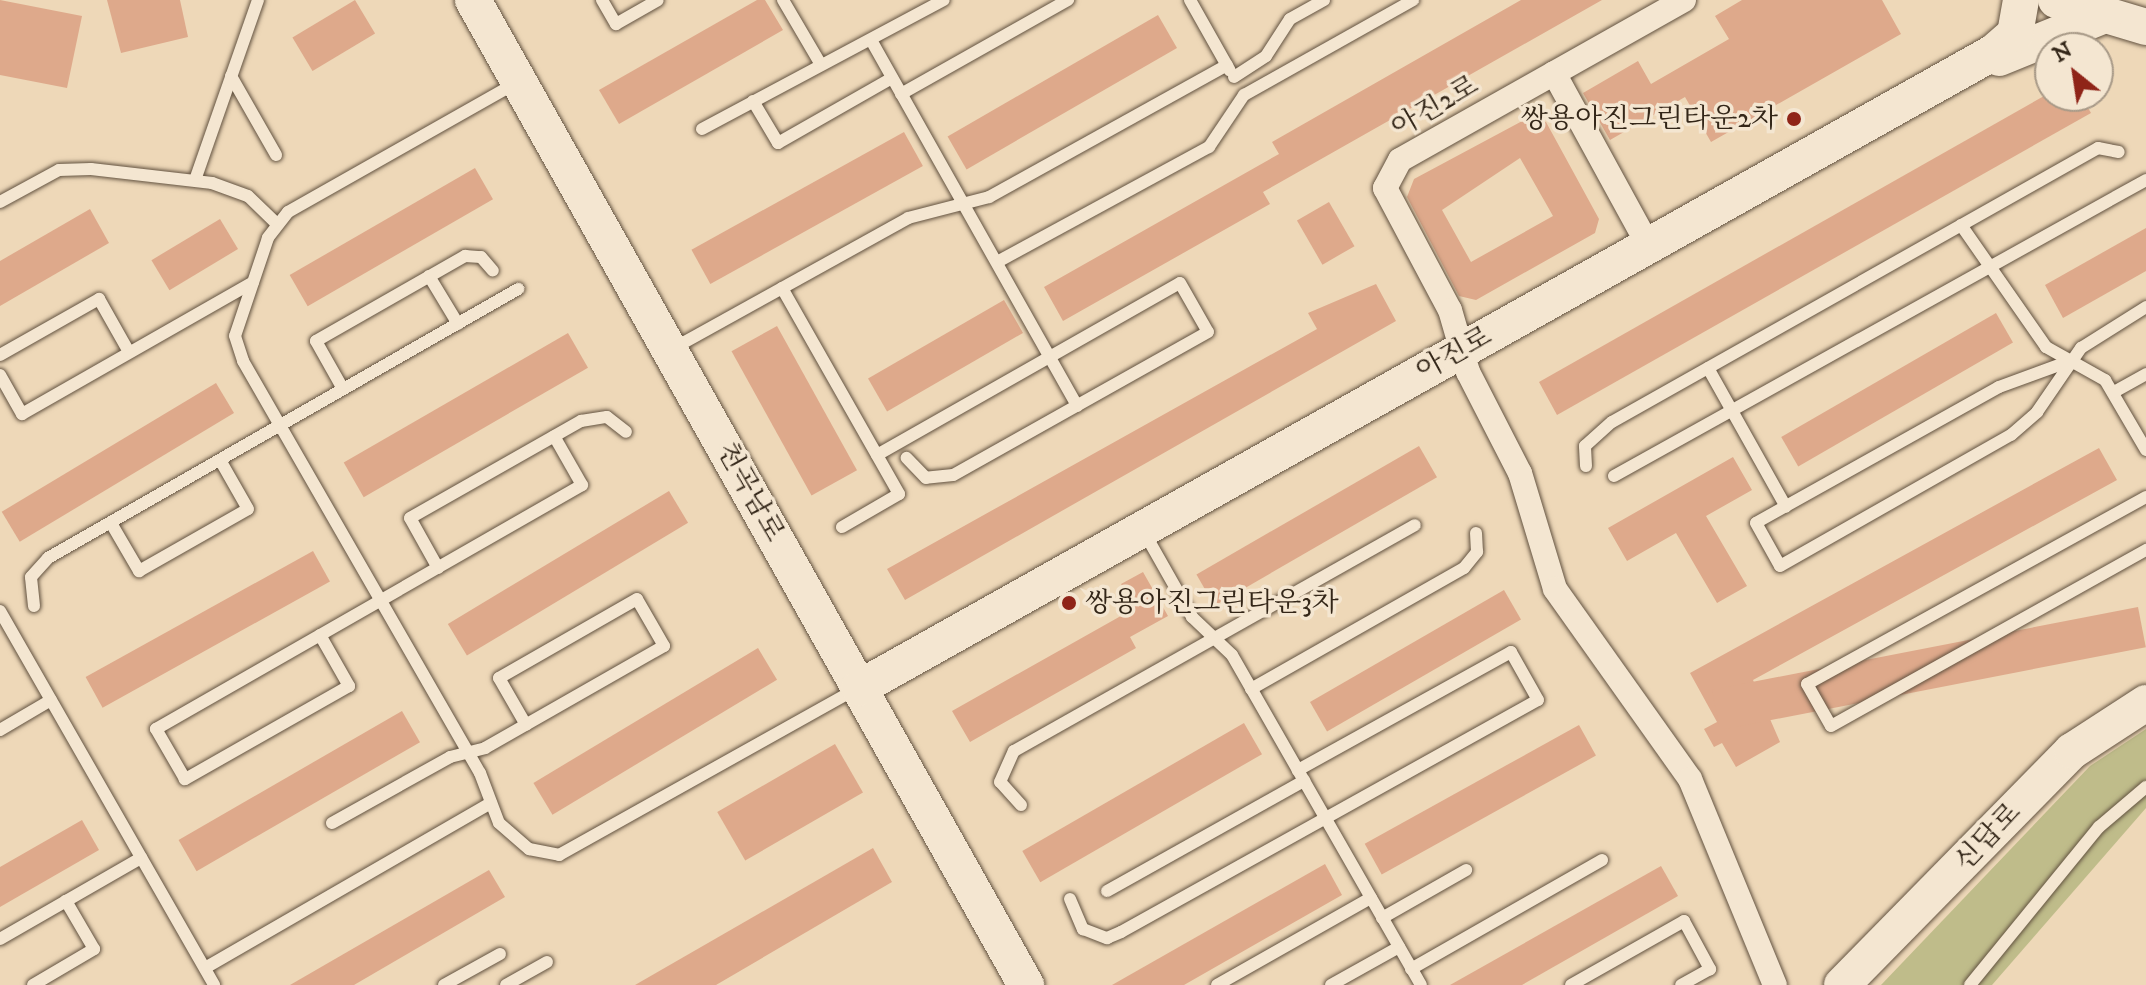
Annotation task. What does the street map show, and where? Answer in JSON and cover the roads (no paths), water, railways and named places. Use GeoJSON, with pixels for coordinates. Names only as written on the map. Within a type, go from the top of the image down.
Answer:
{"type":"FeatureCollection","features":[{"type":"Feature","properties":{"kind":"street","name":"천곡남로"},"geometry":{"type":"LineString","coordinates":[[473,0],[1026,985]]}},
{"type":"Feature","properties":{"kind":"street","name":"아진2로"},"geometry":{"type":"LineString","coordinates":[[1684,0],[1400,160],[1386,178],[1388,199],[1450,310],[1462,349],[1520,473],[1555,589],[1690,779],[1775,985]]}},
{"type":"Feature","properties":{"kind":"street","name":"아진로"},"geometry":{"type":"LineString","coordinates":[[859,688],[2007,43],[2021,0]]}},
{"type":"Feature","properties":{"kind":"street"},"geometry":{"type":"LineString","coordinates":[[2056,0],[2146,27]]}},
{"type":"Feature","properties":{"kind":"street"},"geometry":{"type":"LineString","coordinates":[[1938,83],[2058,28],[2105,15]]}},
{"type":"Feature","properties":{"kind":"street"},"geometry":{"type":"LineString","coordinates":[[1554,73],[1648,245]]}},
{"type":"Feature","properties":{"kind":"street","name":"신답로"},"geometry":{"type":"LineString","coordinates":[[1842,985],[2072,751],[2146,703]]}},
{"type":"Feature","properties":{"kind":"lane"},"geometry":{"type":"LineString","coordinates":[[195,180],[258,0]]}},
{"type":"Feature","properties":{"kind":"lane"},"geometry":{"type":"LineString","coordinates":[[602,0],[616,24],[658,0]]}},
{"type":"Feature","properties":{"kind":"lane"},"geometry":{"type":"LineString","coordinates":[[783,0],[820,63]]}},
{"type":"Feature","properties":{"kind":"lane"},"geometry":{"type":"LineString","coordinates":[[702,129],[820,63],[871,40],[944,0]]}},
{"type":"Feature","properties":{"kind":"lane"},"geometry":{"type":"LineString","coordinates":[[901,94],[1068,0]]}},
{"type":"Feature","properties":{"kind":"lane"},"geometry":{"type":"LineString","coordinates":[[1190,0],[1244,95]]}},
{"type":"Feature","properties":{"kind":"lane"},"geometry":{"type":"LineString","coordinates":[[1234,77],[1266,56],[1290,19],[1324,0]]}},
{"type":"Feature","properties":{"kind":"lane"},"geometry":{"type":"LineString","coordinates":[[999,261],[1209,147],[1244,95],[1413,0]]}},
{"type":"Feature","properties":{"kind":"lane"},"geometry":{"type":"LineString","coordinates":[[871,40],[999,261],[1077,406]]}},
{"type":"Feature","properties":{"kind":"lane"},"geometry":{"type":"LineString","coordinates":[[670,351],[908,218],[964,204],[1227,65]]}},
{"type":"Feature","properties":{"kind":"lane"},"geometry":{"type":"LineString","coordinates":[[231,76],[276,155]]}},
{"type":"Feature","properties":{"kind":"lane"},"geometry":{"type":"LineString","coordinates":[[753,101],[778,143],[892,78]]}},
{"type":"Feature","properties":{"kind":"lane"},"geometry":{"type":"LineString","coordinates":[[518,82],[276,223],[253,282],[235,344],[468,752],[491,803],[515,840],[559,855],[859,688]]}},
{"type":"Feature","properties":{"kind":"lane"},"geometry":{"type":"LineString","coordinates":[[1586,466],[1585,446],[1595,433],[2098,148],[2119,152]]}},
{"type":"Feature","properties":{"kind":"lane"},"geometry":{"type":"LineString","coordinates":[[0,202],[73,168],[195,180],[248,196],[276,223]]}},
{"type":"Feature","properties":{"kind":"lane"},"geometry":{"type":"LineString","coordinates":[[1614,476],[2146,180]]}},
{"type":"Feature","properties":{"kind":"lane"},"geometry":{"type":"LineString","coordinates":[[1961,225],[1986,270],[2012,291],[2046,347],[2114,392],[2146,450]]}},
{"type":"Feature","properties":{"kind":"lane"},"geometry":{"type":"LineString","coordinates":[[343,389],[316,341],[465,256],[481,257],[493,271]]}},
{"type":"Feature","properties":{"kind":"lane"},"geometry":{"type":"LineString","coordinates":[[429,276],[458,324]]}},
{"type":"Feature","properties":{"kind":"lane"},"geometry":{"type":"LineString","coordinates":[[0,375],[22,414],[253,282]]}},
{"type":"Feature","properties":{"kind":"lane"},"geometry":{"type":"LineString","coordinates":[[877,455],[1180,283],[1208,332],[944,479],[919,475],[907,458]]}},
{"type":"Feature","properties":{"kind":"lane"},"geometry":{"type":"LineString","coordinates":[[782,288],[899,494],[842,527]]}},
{"type":"Feature","properties":{"kind":"lane"},"geometry":{"type":"LineString","coordinates":[[34,606],[29,588],[37,567],[518,289]]}},
{"type":"Feature","properties":{"kind":"lane"},"geometry":{"type":"LineString","coordinates":[[0,355],[99,299],[129,352]]}},
{"type":"Feature","properties":{"kind":"lane"},"geometry":{"type":"LineString","coordinates":[[2070,361],[2018,431],[1780,566],[1756,523],[1999,387],[2070,361],[2146,307]]}},
{"type":"Feature","properties":{"kind":"lane"},"geometry":{"type":"LineString","coordinates":[[1708,368],[1786,507]]}},
{"type":"Feature","properties":{"kind":"lane"},"geometry":{"type":"LineString","coordinates":[[2114,392],[2146,374]]}},
{"type":"Feature","properties":{"kind":"lane"},"geometry":{"type":"LineString","coordinates":[[438,568],[410,518],[594,416],[626,432]]}},
{"type":"Feature","properties":{"kind":"lane"},"geometry":{"type":"LineString","coordinates":[[320,635],[349,686],[185,779],[156,729],[320,635],[381,601],[582,485],[554,436]]}},
{"type":"Feature","properties":{"kind":"lane"},"geometry":{"type":"LineString","coordinates":[[111,523],[139,571],[248,509],[220,460]]}},
{"type":"Feature","properties":{"kind":"lane"},"geometry":{"type":"LineString","coordinates":[[2146,497],[1807,684],[1831,726],[2146,550]]}},
{"type":"Feature","properties":{"kind":"lane"},"geometry":{"type":"LineString","coordinates":[[1021,805],[1000,782],[1014,751],[1415,525]]}},
{"type":"Feature","properties":{"kind":"lane"},"geometry":{"type":"LineString","coordinates":[[1142,528],[1192,617],[1215,639],[1251,689],[1421,985]]}},
{"type":"Feature","properties":{"kind":"lane"},"geometry":{"type":"LineString","coordinates":[[1251,689],[1464,568],[1477,552],[1476,533]]}},
{"type":"Feature","properties":{"kind":"lane"},"geometry":{"type":"LineString","coordinates":[[332,823],[526,725],[664,646],[637,599],[499,678],[526,725]]}},
{"type":"Feature","properties":{"kind":"lane"},"geometry":{"type":"LineString","coordinates":[[0,611],[214,985]]}},
{"type":"Feature","properties":{"kind":"lane"},"geometry":{"type":"LineString","coordinates":[[1070,899],[1083,929],[1107,938],[1538,700],[1511,652],[1107,891]]}},
{"type":"Feature","properties":{"kind":"lane"},"geometry":{"type":"LineString","coordinates":[[0,730],[51,700]]}},
{"type":"Feature","properties":{"kind":"lane"},"geometry":{"type":"LineString","coordinates":[[1970,985],[2099,827],[2146,787]]}},
{"type":"Feature","properties":{"kind":"lane"},"geometry":{"type":"LineString","coordinates":[[205,968],[491,803]]}},
{"type":"Feature","properties":{"kind":"lane"},"geometry":{"type":"LineString","coordinates":[[0,939],[141,858]]}},
{"type":"Feature","properties":{"kind":"lane"},"geometry":{"type":"LineString","coordinates":[[1411,969],[1602,860]]}},
{"type":"Feature","properties":{"kind":"lane"},"geometry":{"type":"LineString","coordinates":[[1382,918],[1466,870]]}},
{"type":"Feature","properties":{"kind":"lane"},"geometry":{"type":"LineString","coordinates":[[1217,985],[1371,898]]}},
{"type":"Feature","properties":{"kind":"lane"},"geometry":{"type":"LineString","coordinates":[[33,985],[94,949],[66,901]]}},
{"type":"Feature","properties":{"kind":"lane"},"geometry":{"type":"LineString","coordinates":[[1571,985],[1684,921],[1710,969],[1681,985]]}},
{"type":"Feature","properties":{"kind":"lane"},"geometry":{"type":"LineString","coordinates":[[1331,985],[1399,947]]}},
{"type":"Feature","properties":{"kind":"lane"},"geometry":{"type":"LineString","coordinates":[[444,985],[500,954]]}},
{"type":"Feature","properties":{"kind":"lane"},"geometry":{"type":"LineString","coordinates":[[506,985],[547,962]]}},
{"type":"Feature","properties":{"kind":"place","name":"쌍용아진그린타운2차"},"geometry":{"type":"Point","coordinates":[1794,119]}},
{"type":"Feature","properties":{"kind":"place","name":"쌍용아진그린타운3차"},"geometry":{"type":"Point","coordinates":[1069,603]}}]}
